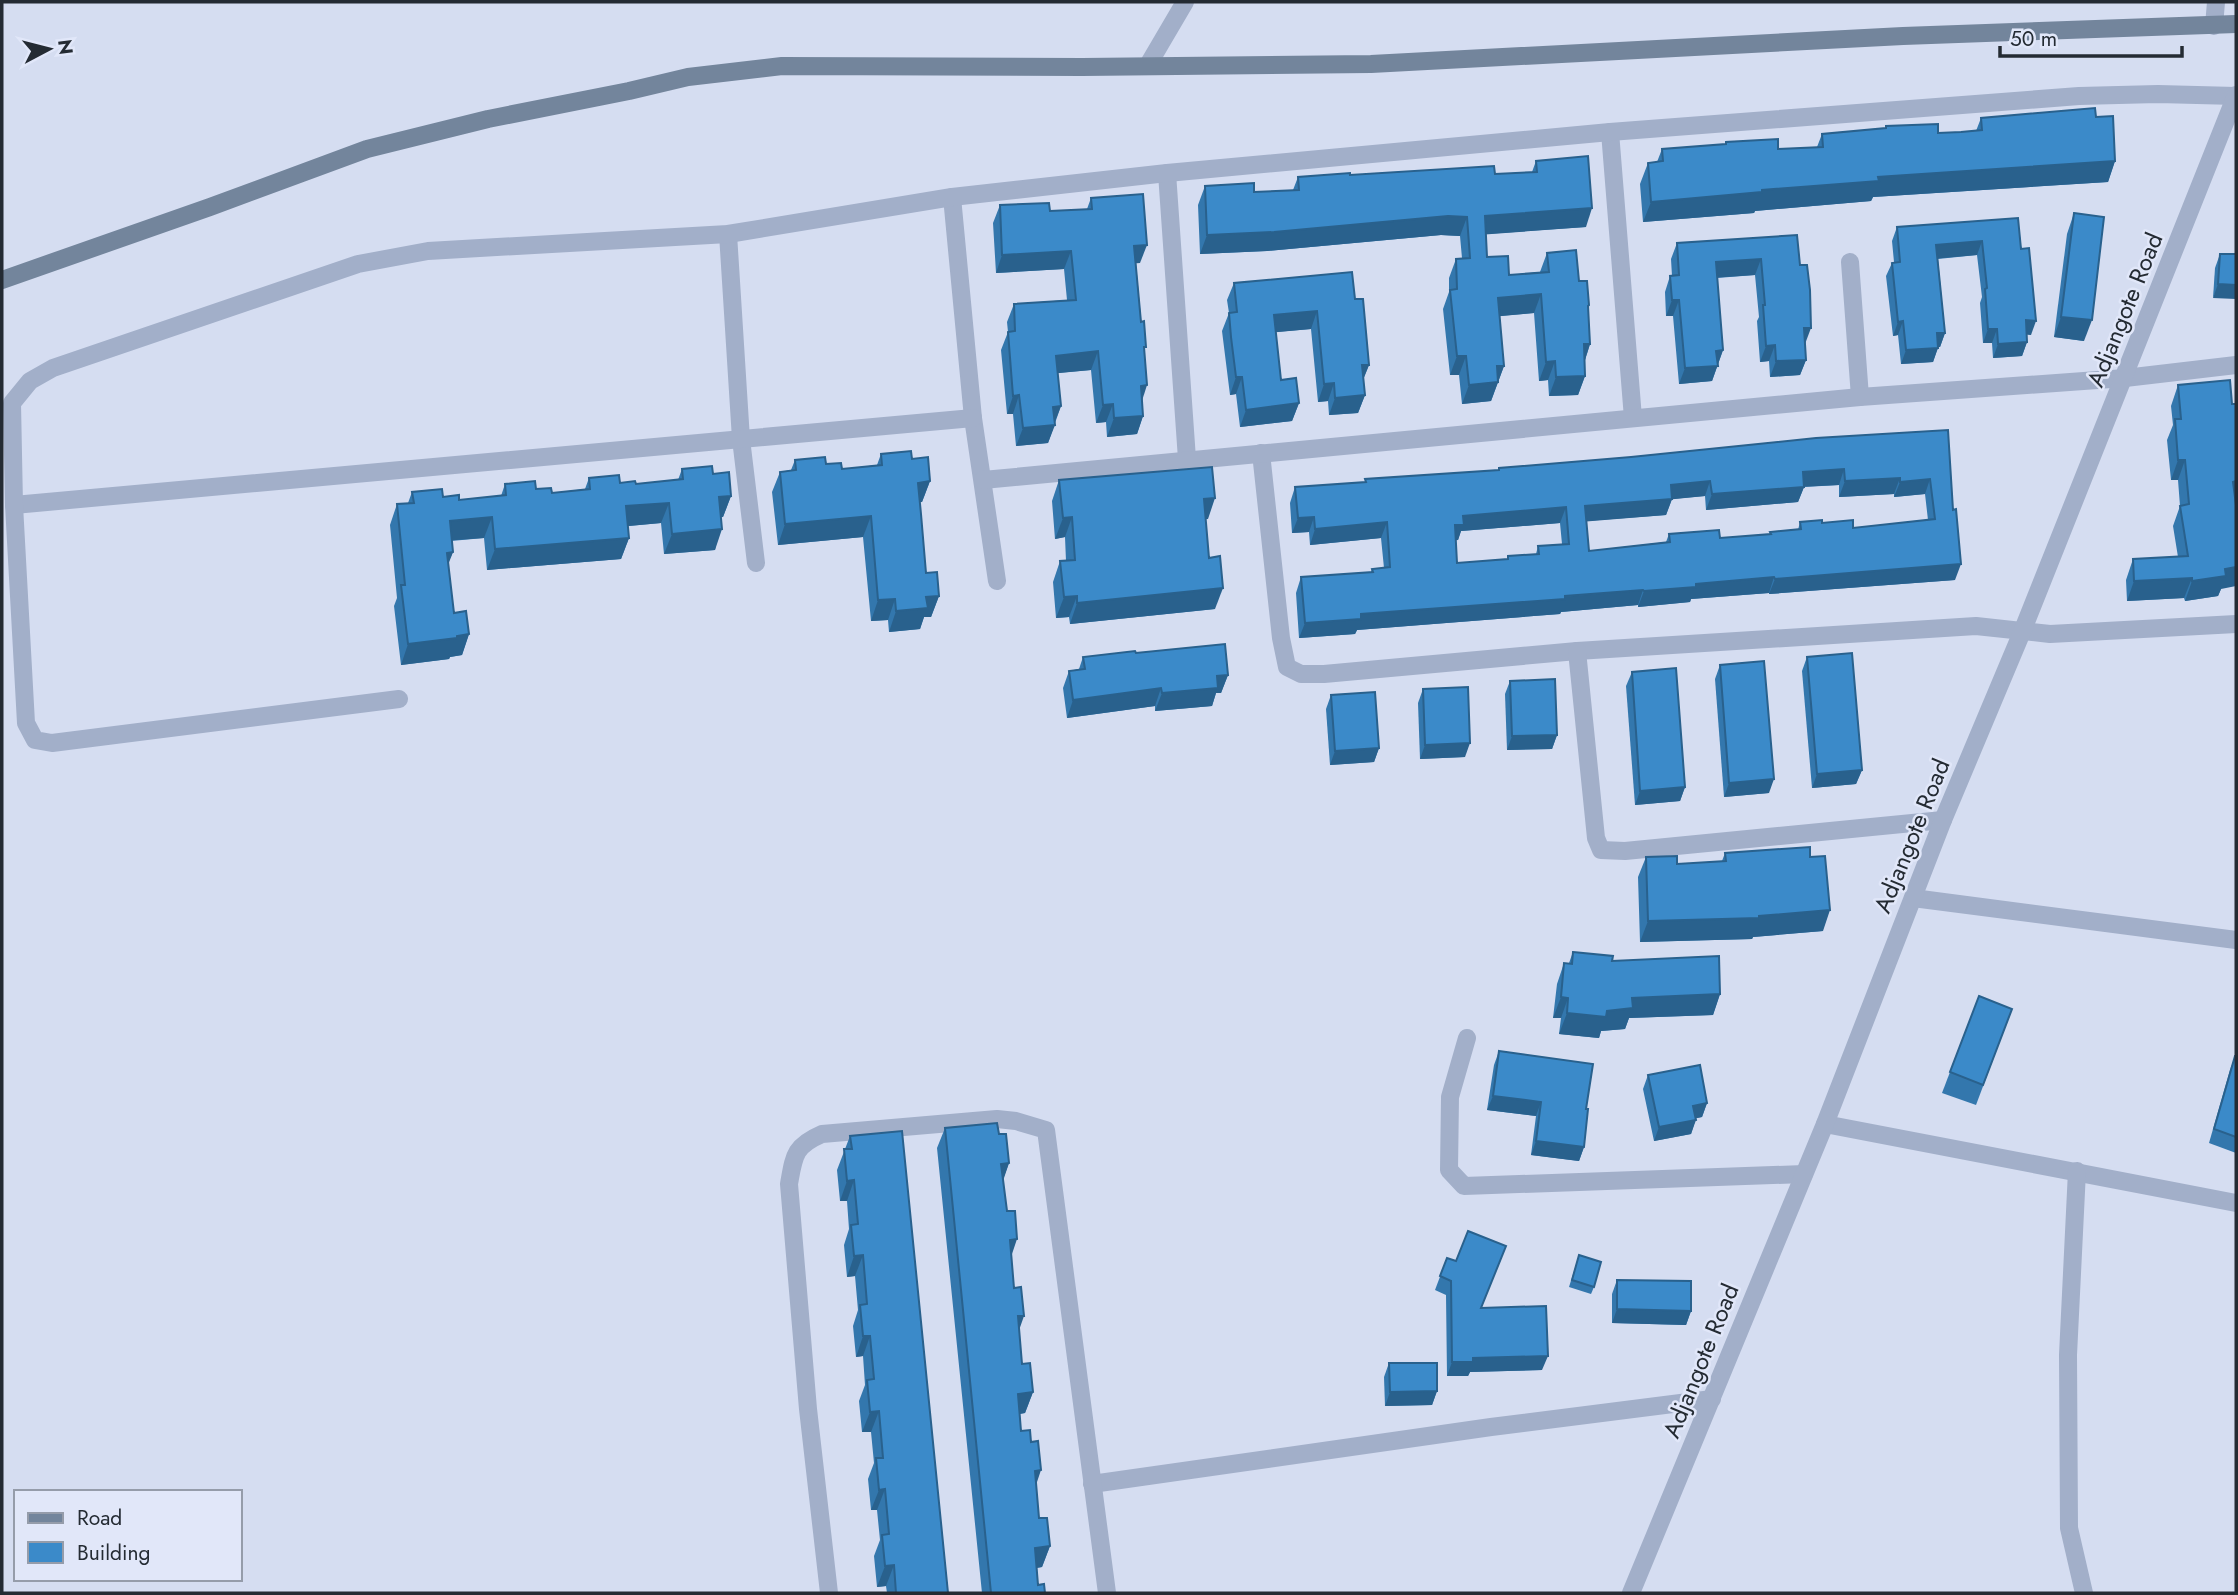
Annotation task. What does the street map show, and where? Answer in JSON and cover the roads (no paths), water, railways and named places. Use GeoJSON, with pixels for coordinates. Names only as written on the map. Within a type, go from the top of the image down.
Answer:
{"type":"FeatureCollection","features":[{"type":"Feature","properties":{"kind":"main road"},"geometry":{"type":"LineString","coordinates":[[2,279],[367,149],[488,119],[688,77],[782,66],[1371,64],[1969,33],[2236,24]]}},
{"type":"Feature","properties":{"kind":"street"},"geometry":{"type":"LineString","coordinates":[[1148,65],[1185,2]]}},
{"type":"Feature","properties":{"kind":"street"},"geometry":{"type":"LineString","coordinates":[[2214,26],[2216,2]]}},
{"type":"Feature","properties":{"kind":"street"},"geometry":{"type":"LineString","coordinates":[[400,699],[52,743],[35,740],[26,723],[14,505],[12,403],[30,382],[53,368],[358,264],[428,251],[728,234],[952,197],[1167,173],[1610,132],[2080,96],[2236,95]]}},
{"type":"Feature","properties":{"kind":"street","name":"Adjangote Road"},"geometry":{"type":"LineString","coordinates":[[1631,1593],[1825,1124],[1943,820],[2125,378],[2236,95]]}},
{"type":"Feature","properties":{"kind":"street"},"geometry":{"type":"LineString","coordinates":[[1610,132],[1633,418]]}},
{"type":"Feature","properties":{"kind":"street"},"geometry":{"type":"LineString","coordinates":[[1167,173],[1188,459]]}},
{"type":"Feature","properties":{"kind":"street"},"geometry":{"type":"LineString","coordinates":[[952,197],[973,418],[997,581]]}},
{"type":"Feature","properties":{"kind":"street"},"geometry":{"type":"LineString","coordinates":[[728,234],[741,439],[756,563]]}},
{"type":"Feature","properties":{"kind":"street"},"geometry":{"type":"LineString","coordinates":[[1850,262],[1860,397]]}},
{"type":"Feature","properties":{"kind":"street"},"geometry":{"type":"LineString","coordinates":[[983,480],[1860,397],[2125,378],[2236,365]]}},
{"type":"Feature","properties":{"kind":"street"},"geometry":{"type":"LineString","coordinates":[[14,505],[973,418]]}},
{"type":"Feature","properties":{"kind":"street"},"geometry":{"type":"LineString","coordinates":[[1261,453],[1281,638],[1287,667],[1301,674],[1577,651],[1976,626],[2050,634],[2236,624]]}},
{"type":"Feature","properties":{"kind":"street"},"geometry":{"type":"LineString","coordinates":[[1577,651],[1595,838],[1601,850],[1625,851],[1943,820]]}},
{"type":"Feature","properties":{"kind":"street"},"geometry":{"type":"LineString","coordinates":[[1913,898],[2236,940]]}},
{"type":"Feature","properties":{"kind":"street"},"geometry":{"type":"LineString","coordinates":[[1467,1038],[1450,1097],[1449,1170],[1464,1186],[1804,1174]]}},
{"type":"Feature","properties":{"kind":"street"},"geometry":{"type":"LineString","coordinates":[[829,1593],[807,1409],[789,1184],[794,1158],[805,1142],[822,1134],[997,1119],[1016,1121],[1046,1130],[1107,1593]]}},
{"type":"Feature","properties":{"kind":"street"},"geometry":{"type":"LineString","coordinates":[[1825,1124],[2236,1203]]}},
{"type":"Feature","properties":{"kind":"street"},"geometry":{"type":"LineString","coordinates":[[2077,1171],[2068,1355],[2069,1528],[2084,1593]]}},
{"type":"Feature","properties":{"kind":"street"},"geometry":{"type":"LineString","coordinates":[[1092,1484],[1491,1427],[1712,1399]]}}]}
